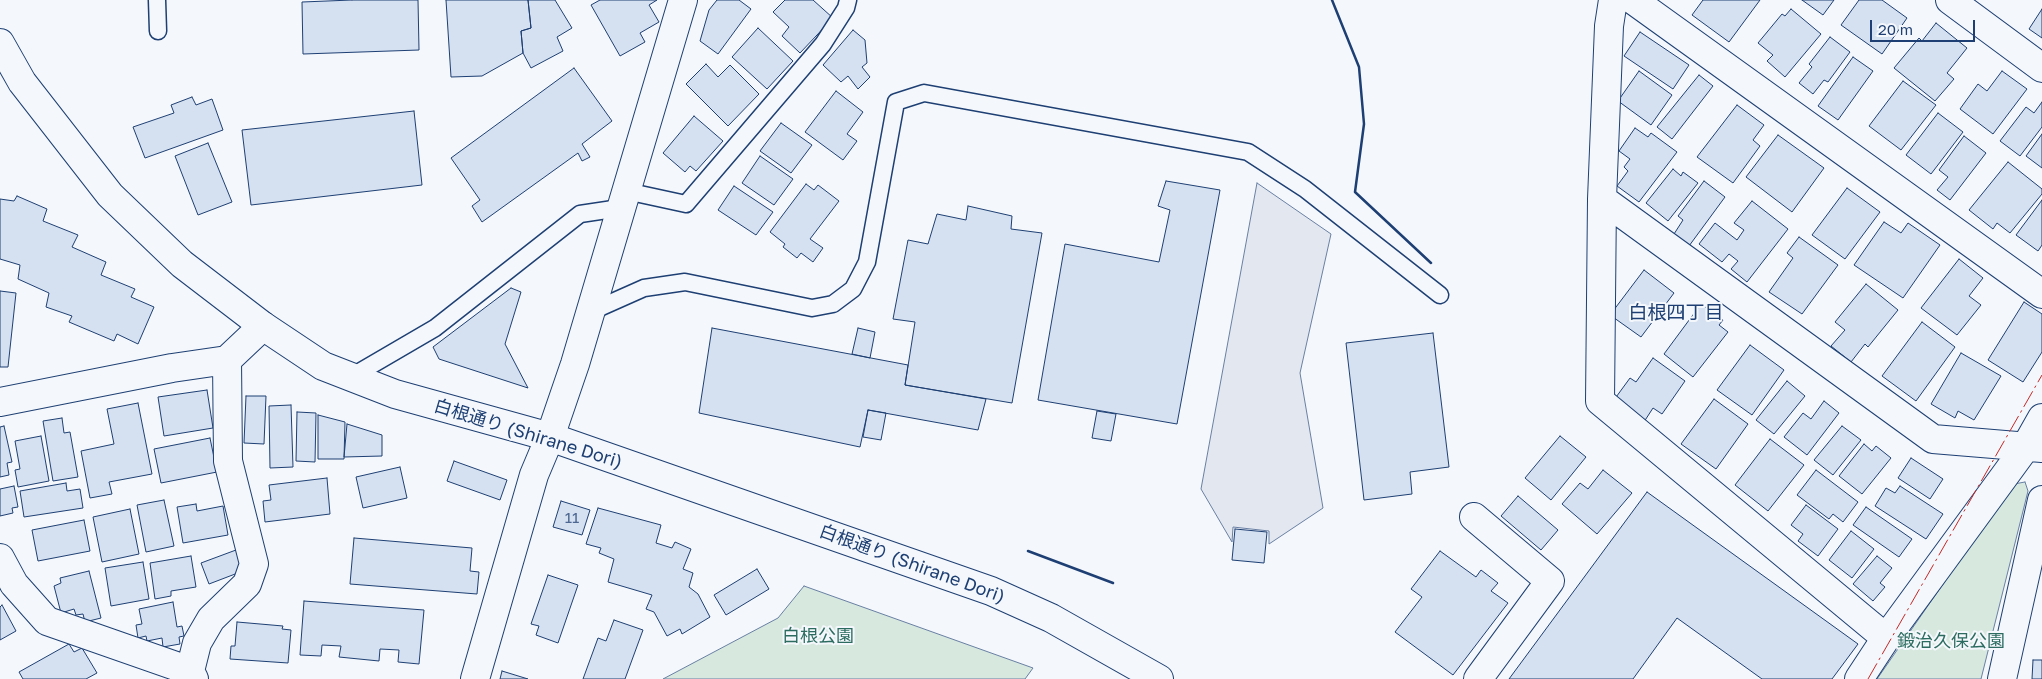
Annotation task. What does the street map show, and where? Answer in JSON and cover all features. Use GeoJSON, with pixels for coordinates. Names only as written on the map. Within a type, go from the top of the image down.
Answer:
{"type":"FeatureCollection","features":[{"type":"Feature","properties":{"kind":"street"},"geometry":{"type":"LineString","coordinates":[[475,679],[534,475],[550,437],[590,312],[683,0]]}},
{"type":"Feature","properties":{"kind":"street"},"geometry":{"type":"LineString","coordinates":[[1614,0],[1609,26],[1602,199],[1600,401],[1886,638]]}},
{"type":"Feature","properties":{"kind":"street"},"geometry":{"type":"LineString","coordinates":[[1633,0],[2042,294]]}},
{"type":"Feature","properties":{"kind":"street"},"geometry":{"type":"LineString","coordinates":[[1950,0],[2042,68]]}},
{"type":"Feature","properties":{"kind":"street","name":"白根通り (Shirane Dori)"},"geometry":{"type":"LineString","coordinates":[[0,43],[22,82],[110,195],[182,264],[263,326],[323,366],[396,394],[550,437],[991,591],[1051,618],[1159,679]]}},
{"type":"Feature","properties":{"kind":"street"},"geometry":{"type":"LineString","coordinates":[[1602,199],[1932,439],[2033,448]]}},
{"type":"Feature","properties":{"kind":"street"},"geometry":{"type":"LineString","coordinates":[[0,402],[172,368],[227,360],[263,326]]}},
{"type":"Feature","properties":{"kind":"street"},"geometry":{"type":"LineString","coordinates":[[0,558],[14,584],[47,621],[192,675],[196,643],[211,619],[247,584],[254,564],[228,461],[227,360]]}},
{"type":"Feature","properties":{"kind":"street"},"geometry":{"type":"LineString","coordinates":[[1859,679],[1886,638],[2033,448],[2042,418]]}},
{"type":"Feature","properties":{"kind":"street"},"geometry":{"type":"LineString","coordinates":[[2002,679],[2042,500]]}},
{"type":"Feature","properties":{"kind":"street"},"geometry":{"type":"LineString","coordinates":[[1474,517],[1550,581],[1478,679]]}},
{"type":"Feature","properties":{"kind":"lane"},"geometry":{"type":"LineString","coordinates":[[157,0],[158,31]]}},
{"type":"Feature","properties":{"kind":"lane"},"geometry":{"type":"LineString","coordinates":[[351,377],[435,328],[580,214],[623,200],[686,204],[823,44],[846,8],[848,0]]}},
{"type":"Feature","properties":{"kind":"lane"},"geometry":{"type":"LineString","coordinates":[[590,312],[644,288],[685,282],[812,308],[833,304],[853,289],[867,262],[896,102],[924,92],[1248,152],[1305,189],[1440,295]]}},
{"type":"Feature","properties":{"kind":"green space","name":"鍛治久保公園"},"geometry":{"type":"Polygon","coordinates":[[[2025,482],[2028,491],[1981,679],[1877,679],[2007,492],[2014,484],[2025,482]]]}},
{"type":"Feature","properties":{"kind":"green space","name":"白根公園"},"geometry":{"type":"Polygon","coordinates":[[[804,586],[1033,668],[1025,679],[663,679],[778,618],[804,586]]]}},
{"type":"Feature","properties":{"kind":"shaded area"},"geometry":{"type":"Polygon","coordinates":[[[1257,183],[1331,234],[1300,373],[1323,508],[1269,544],[1269,531],[1233,527],[1232,542],[1201,489],[1257,183]]]}},
{"type":"Feature","properties":{"kind":"building"},"geometry":{"type":"Polygon","coordinates":[[[418,0],[419,50],[303,54],[302,2],[418,0]]]}},
{"type":"Feature","properties":{"kind":"building"},"geometry":{"type":"Polygon","coordinates":[[[446,0],[528,0],[531,28],[521,31],[523,53],[482,76],[451,77],[446,0]]]}},
{"type":"Feature","properties":{"kind":"building"},"geometry":{"type":"Polygon","coordinates":[[[528,0],[555,0],[572,28],[557,37],[563,51],[531,68],[523,53],[521,31],[531,28],[528,0]]]}},
{"type":"Feature","properties":{"kind":"building"},"geometry":{"type":"Polygon","coordinates":[[[600,0],[657,0],[649,5],[659,22],[640,33],[645,42],[620,56],[591,5],[600,0]]]}},
{"type":"Feature","properties":{"kind":"building"},"geometry":{"type":"Polygon","coordinates":[[[717,0],[739,0],[751,9],[718,54],[700,41],[709,10],[717,0]]]}},
{"type":"Feature","properties":{"kind":"building"},"geometry":{"type":"Polygon","coordinates":[[[785,0],[813,0],[833,18],[800,53],[782,36],[789,27],[773,12],[785,0]]]}},
{"type":"Feature","properties":{"kind":"building"},"geometry":{"type":"Polygon","coordinates":[[[1703,0],[1760,0],[1729,42],[1692,15],[1703,0]]]}},
{"type":"Feature","properties":{"kind":"building"},"geometry":{"type":"Polygon","coordinates":[[[1802,0],[1834,0],[1823,15],[1802,0]]]}},
{"type":"Feature","properties":{"kind":"building"},"geometry":{"type":"Polygon","coordinates":[[[1859,0],[1882,0],[1907,18],[1882,54],[1841,25],[1859,0]]]}},
{"type":"Feature","properties":{"kind":"building"},"geometry":{"type":"Polygon","coordinates":[[[1791,9],[1821,34],[1785,77],[1767,61],[1773,55],[1758,43],[1782,14],[1785,16],[1791,9]]]}},
{"type":"Feature","properties":{"kind":"building"},"geometry":{"type":"Polygon","coordinates":[[[2042,9],[2042,38],[2029,29],[2042,9]]]}},
{"type":"Feature","properties":{"kind":"building"},"geometry":{"type":"Polygon","coordinates":[[[1936,23],[1967,48],[1947,73],[1954,79],[1935,101],[1894,68],[1919,38],[1922,41],[1936,23]]]}},
{"type":"Feature","properties":{"kind":"building"},"geometry":{"type":"Polygon","coordinates":[[[758,28],[793,61],[767,89],[732,57],[758,28]]]}},
{"type":"Feature","properties":{"kind":"building"},"geometry":{"type":"Polygon","coordinates":[[[853,30],[865,40],[867,63],[862,67],[870,77],[858,89],[848,76],[841,82],[823,65],[853,30]]]}},
{"type":"Feature","properties":{"kind":"building"},"geometry":{"type":"Polygon","coordinates":[[[1640,32],[1689,65],[1673,89],[1624,56],[1640,32]]]}},
{"type":"Feature","properties":{"kind":"building"},"geometry":{"type":"Polygon","coordinates":[[[1830,37],[1850,52],[1828,82],[1824,80],[1813,94],[1799,83],[1812,67],[1809,64],[1830,37]]]}},
{"type":"Feature","properties":{"kind":"building"},"geometry":{"type":"Polygon","coordinates":[[[1853,57],[1873,71],[1838,120],[1818,106],[1853,57]]]}},
{"type":"Feature","properties":{"kind":"building"},"geometry":{"type":"Polygon","coordinates":[[[706,64],[718,77],[730,65],[759,94],[728,126],[686,84],[706,64]]]}},
{"type":"Feature","properties":{"kind":"building"},"geometry":{"type":"Polygon","coordinates":[[[574,68],[612,121],[582,144],[590,157],[582,161],[578,153],[482,222],[472,206],[480,200],[451,158],[574,68]]]}},
{"type":"Feature","properties":{"kind":"building"},"geometry":{"type":"Polygon","coordinates":[[[1639,71],[1672,95],[1651,125],[1618,101],[1639,71]]]}},
{"type":"Feature","properties":{"kind":"building"},"geometry":{"type":"Polygon","coordinates":[[[2002,71],[2027,89],[1993,134],[1960,109],[1978,84],[1987,91],[2002,71]]]}},
{"type":"Feature","properties":{"kind":"building"},"geometry":{"type":"Polygon","coordinates":[[[1699,75],[1713,86],[1672,139],[1657,127],[1699,75]]]}},
{"type":"Feature","properties":{"kind":"building"},"geometry":{"type":"Polygon","coordinates":[[[1903,81],[1936,105],[1901,150],[1869,126],[1903,81]]]}},
{"type":"Feature","properties":{"kind":"building"},"geometry":{"type":"Polygon","coordinates":[[[836,91],[863,112],[847,134],[857,141],[843,160],[805,132],[836,91]]]}},
{"type":"Feature","properties":{"kind":"building"},"geometry":{"type":"Polygon","coordinates":[[[192,97],[196,105],[212,99],[223,130],[145,158],[133,127],[174,113],[171,105],[192,97]]]}},
{"type":"Feature","properties":{"kind":"building"},"geometry":{"type":"Polygon","coordinates":[[[2042,102],[2042,127],[2020,156],[2000,141],[2026,107],[2034,113],[2042,102]]]}},
{"type":"Feature","properties":{"kind":"building"},"geometry":{"type":"Polygon","coordinates":[[[1737,105],[1764,125],[1753,140],[1760,146],[1733,183],[1697,157],[1737,105]]]}},
{"type":"Feature","properties":{"kind":"building"},"geometry":{"type":"Polygon","coordinates":[[[414,111],[422,185],[251,205],[242,130],[414,111]]]}},
{"type":"Feature","properties":{"kind":"building"},"geometry":{"type":"Polygon","coordinates":[[[1938,113],[1963,132],[1931,174],[1906,155],[1938,113]]]}},
{"type":"Feature","properties":{"kind":"building"},"geometry":{"type":"Polygon","coordinates":[[[694,116],[723,141],[696,171],[690,166],[685,172],[663,153],[694,116]]]}},
{"type":"Feature","properties":{"kind":"building"},"geometry":{"type":"Polygon","coordinates":[[[781,123],[812,145],[791,173],[760,151],[781,123]]]}},
{"type":"Feature","properties":{"kind":"building"},"geometry":{"type":"Polygon","coordinates":[[[1635,128],[1648,137],[1651,133],[1677,152],[1639,202],[1617,186],[1628,171],[1624,167],[1630,159],[1619,151],[1635,128]]]}},
{"type":"Feature","properties":{"kind":"building"},"geometry":{"type":"Polygon","coordinates":[[[2042,134],[2042,168],[2026,156],[2042,134]]]}},
{"type":"Feature","properties":{"kind":"building"},"geometry":{"type":"Polygon","coordinates":[[[1778,135],[1824,168],[1792,212],[1746,177],[1778,135]]]}},
{"type":"Feature","properties":{"kind":"building"},"geometry":{"type":"Polygon","coordinates":[[[1964,136],[1986,153],[1950,200],[1937,190],[1948,177],[1939,170],[1964,136]]]}},
{"type":"Feature","properties":{"kind":"building"},"geometry":{"type":"Polygon","coordinates":[[[208,143],[232,202],[198,215],[175,156],[208,143]]]}},
{"type":"Feature","properties":{"kind":"building"},"geometry":{"type":"Polygon","coordinates":[[[760,156],[793,179],[774,205],[742,183],[760,156]]]}},
{"type":"Feature","properties":{"kind":"building"},"geometry":{"type":"Polygon","coordinates":[[[2008,162],[2042,189],[2042,194],[2010,233],[1997,223],[1993,229],[1969,210],[2008,162]]]}},
{"type":"Feature","properties":{"kind":"building"},"geometry":{"type":"Polygon","coordinates":[[[1673,169],[1681,176],[1683,172],[1698,183],[1668,221],[1646,203],[1673,169]]]}},
{"type":"Feature","properties":{"kind":"building"},"geometry":{"type":"Polygon","coordinates":[[[1166,181],[1220,190],[1177,424],[1038,400],[1065,244],[1159,262],[1170,210],[1158,206],[1166,181]]]}},
{"type":"Feature","properties":{"kind":"building"},"geometry":{"type":"Polygon","coordinates":[[[1704,181],[1725,197],[1689,246],[1674,234],[1683,220],[1678,216],[1704,181]]]}},
{"type":"Feature","properties":{"kind":"building"},"geometry":{"type":"Polygon","coordinates":[[[806,184],[814,190],[818,185],[839,201],[810,239],[823,248],[813,262],[801,253],[797,258],[783,247],[785,244],[770,232],[806,184]]]}},
{"type":"Feature","properties":{"kind":"building"},"geometry":{"type":"Polygon","coordinates":[[[734,186],[773,212],[756,235],[718,210],[734,186]]]}},
{"type":"Feature","properties":{"kind":"building"},"geometry":{"type":"Polygon","coordinates":[[[1847,188],[1880,212],[1845,259],[1812,235],[1847,188]]]}},
{"type":"Feature","properties":{"kind":"building"},"geometry":{"type":"Polygon","coordinates":[[[17,196],[47,209],[43,221],[78,235],[72,247],[106,262],[101,275],[135,289],[131,297],[154,307],[138,344],[117,334],[114,341],[69,322],[72,316],[46,307],[49,293],[18,279],[20,265],[0,259],[0,199],[14,201],[17,196]]]}},
{"type":"Feature","properties":{"kind":"building"},"geometry":{"type":"Polygon","coordinates":[[[2042,200],[2042,245],[2038,251],[2016,235],[2042,200]]]}},
{"type":"Feature","properties":{"kind":"building"},"geometry":{"type":"Polygon","coordinates":[[[1752,201],[1788,229],[1747,282],[1731,269],[1738,261],[1729,254],[1722,262],[1699,244],[1715,223],[1737,240],[1744,230],[1734,223],[1752,201]]]}},
{"type":"Feature","properties":{"kind":"building"},"geometry":{"type":"Polygon","coordinates":[[[968,206],[1012,216],[1011,229],[1042,233],[1012,403],[905,385],[915,322],[893,319],[908,240],[928,244],[937,214],[966,220],[968,206]]]}},
{"type":"Feature","properties":{"kind":"building"},"geometry":{"type":"Polygon","coordinates":[[[1884,222],[1901,233],[1908,223],[1940,245],[1903,298],[1854,265],[1884,222]]]}},
{"type":"Feature","properties":{"kind":"building"},"geometry":{"type":"Polygon","coordinates":[[[1799,237],[1838,265],[1802,314],[1769,292],[1793,258],[1787,253],[1799,237]]]}},
{"type":"Feature","properties":{"kind":"building"},"geometry":{"type":"Polygon","coordinates":[[[1959,259],[1983,278],[1969,296],[1981,305],[1957,335],[1921,308],[1959,259]]]}},
{"type":"Feature","properties":{"kind":"building"},"geometry":{"type":"Polygon","coordinates":[[[1644,270],[1674,293],[1641,337],[1610,315],[1644,270]]]}},
{"type":"Feature","properties":{"kind":"building"},"geometry":{"type":"Polygon","coordinates":[[[1866,284],[1898,310],[1868,347],[1865,344],[1851,362],[1831,346],[1845,330],[1835,322],[1866,284]]]}},
{"type":"Feature","properties":{"kind":"building"},"geometry":{"type":"Polygon","coordinates":[[[511,288],[521,292],[505,344],[528,388],[439,359],[433,347],[511,288]]]}},
{"type":"Feature","properties":{"kind":"building"},"geometry":{"type":"Polygon","coordinates":[[[0,291],[16,293],[8,367],[0,367],[0,291]]]}},
{"type":"Feature","properties":{"kind":"building"},"geometry":{"type":"Polygon","coordinates":[[[2024,302],[2042,314],[2042,352],[2023,382],[1988,360],[2024,302]]]}},
{"type":"Feature","properties":{"kind":"building"},"geometry":{"type":"Polygon","coordinates":[[[1701,304],[1723,320],[1719,325],[1728,332],[1693,377],[1664,354],[1701,304]]]}},
{"type":"Feature","properties":{"kind":"building"},"geometry":{"type":"Polygon","coordinates":[[[1922,322],[1955,347],[1916,401],[1882,376],[1922,322]]]}},
{"type":"Feature","properties":{"kind":"building"},"geometry":{"type":"Polygon","coordinates":[[[712,328],[908,365],[905,385],[986,399],[978,430],[868,410],[860,447],[699,413],[712,328]]]}},
{"type":"Feature","properties":{"kind":"building"},"geometry":{"type":"Polygon","coordinates":[[[858,328],[875,332],[870,358],[852,354],[858,328]]]}},
{"type":"Feature","properties":{"kind":"building"},"geometry":{"type":"Polygon","coordinates":[[[1433,333],[1449,467],[1410,472],[1412,494],[1364,500],[1346,343],[1433,333]]]}},
{"type":"Feature","properties":{"kind":"building"},"geometry":{"type":"Polygon","coordinates":[[[1750,345],[1784,370],[1752,415],[1717,390],[1750,345]]]}},
{"type":"Feature","properties":{"kind":"building"},"geometry":{"type":"Polygon","coordinates":[[[1961,353],[2001,376],[1974,420],[1958,411],[1955,418],[1931,404],[1961,353]]]}},
{"type":"Feature","properties":{"kind":"building"},"geometry":{"type":"Polygon","coordinates":[[[1653,358],[1685,381],[1662,414],[1653,408],[1642,425],[1611,404],[1630,378],[1636,382],[1653,358]]]}},
{"type":"Feature","properties":{"kind":"building"},"geometry":{"type":"Polygon","coordinates":[[[1787,381],[1805,396],[1774,434],[1756,420],[1787,381]]]}},
{"type":"Feature","properties":{"kind":"building"},"geometry":{"type":"Polygon","coordinates":[[[207,390],[213,428],[164,436],[158,397],[207,390]]]}},
{"type":"Feature","properties":{"kind":"building"},"geometry":{"type":"Polygon","coordinates":[[[246,396],[266,396],[264,444],[244,443],[246,396]]]}},
{"type":"Feature","properties":{"kind":"building"},"geometry":{"type":"Polygon","coordinates":[[[1714,399],[1748,424],[1716,469],[1681,444],[1714,399]]]}},
{"type":"Feature","properties":{"kind":"building"},"geometry":{"type":"Polygon","coordinates":[[[1824,401],[1839,413],[1807,455],[1784,437],[1803,413],[1811,419],[1824,401]]]}},
{"type":"Feature","properties":{"kind":"building"},"geometry":{"type":"Polygon","coordinates":[[[138,403],[152,474],[109,482],[112,494],[90,498],[81,451],[114,444],[107,409],[138,403]]]}},
{"type":"Feature","properties":{"kind":"building"},"geometry":{"type":"Polygon","coordinates":[[[291,405],[293,467],[270,468],[269,406],[291,405]]]}},
{"type":"Feature","properties":{"kind":"building"},"geometry":{"type":"Polygon","coordinates":[[[868,410],[886,413],[881,440],[863,437],[868,410]]]}},
{"type":"Feature","properties":{"kind":"building"},"geometry":{"type":"Polygon","coordinates":[[[1097,411],[1116,414],[1111,441],[1092,438],[1097,411]]]}},
{"type":"Feature","properties":{"kind":"building"},"geometry":{"type":"Polygon","coordinates":[[[297,412],[316,413],[315,462],[296,461],[297,412]]]}},
{"type":"Feature","properties":{"kind":"building"},"geometry":{"type":"Polygon","coordinates":[[[318,415],[345,422],[344,459],[318,459],[318,415]]]}},
{"type":"Feature","properties":{"kind":"building"},"geometry":{"type":"Polygon","coordinates":[[[62,418],[64,433],[70,432],[78,477],[53,481],[43,421],[62,418]]]}},
{"type":"Feature","properties":{"kind":"building"},"geometry":{"type":"Polygon","coordinates":[[[347,424],[382,435],[382,456],[344,457],[347,424]]]}},
{"type":"Feature","properties":{"kind":"building"},"geometry":{"type":"Polygon","coordinates":[[[4,426],[12,462],[7,463],[9,475],[0,477],[0,427],[4,426]]]}},
{"type":"Feature","properties":{"kind":"building"},"geometry":{"type":"Polygon","coordinates":[[[1842,426],[1861,440],[1833,475],[1814,460],[1842,426]]]}},
{"type":"Feature","properties":{"kind":"building"},"geometry":{"type":"Polygon","coordinates":[[[41,436],[49,481],[18,487],[15,470],[20,469],[15,441],[41,436]]]}},
{"type":"Feature","properties":{"kind":"building"},"geometry":{"type":"Polygon","coordinates":[[[1560,436],[1586,457],[1551,500],[1525,478],[1560,436]]]}},
{"type":"Feature","properties":{"kind":"building"},"geometry":{"type":"Polygon","coordinates":[[[210,438],[217,472],[161,483],[154,449],[210,438]]]}},
{"type":"Feature","properties":{"kind":"building"},"geometry":{"type":"Polygon","coordinates":[[[1770,439],[1804,465],[1768,511],[1735,485],[1770,439]]]}},
{"type":"Feature","properties":{"kind":"building"},"geometry":{"type":"Polygon","coordinates":[[[1864,444],[1872,451],[1876,446],[1891,458],[1862,494],[1839,476],[1864,444]]]}},
{"type":"Feature","properties":{"kind":"building"},"geometry":{"type":"Polygon","coordinates":[[[1911,458],[1943,479],[1930,499],[1898,478],[1911,458]]]}},
{"type":"Feature","properties":{"kind":"building"},"geometry":{"type":"Polygon","coordinates":[[[454,461],[507,480],[500,500],[447,481],[454,461]]]}},
{"type":"Feature","properties":{"kind":"building"},"geometry":{"type":"Polygon","coordinates":[[[400,467],[407,498],[363,508],[356,477],[400,467]]]}},
{"type":"Feature","properties":{"kind":"building"},"geometry":{"type":"Polygon","coordinates":[[[1603,470],[1632,493],[1597,534],[1562,504],[1580,483],[1588,489],[1603,470]]]}},
{"type":"Feature","properties":{"kind":"building"},"geometry":{"type":"Polygon","coordinates":[[[1816,470],[1858,502],[1843,522],[1833,514],[1829,519],[1797,495],[1816,470]]]}},
{"type":"Feature","properties":{"kind":"building"},"geometry":{"type":"Polygon","coordinates":[[[327,478],[330,514],[265,522],[263,501],[271,500],[269,485],[327,478]]]}},
{"type":"Feature","properties":{"kind":"building"},"geometry":{"type":"Polygon","coordinates":[[[66,483],[67,491],[80,489],[83,508],[24,517],[20,491],[66,483]]]}},
{"type":"Feature","properties":{"kind":"building"},"geometry":{"type":"Polygon","coordinates":[[[14,486],[18,507],[12,508],[13,513],[0,516],[0,489],[14,486]]]}},
{"type":"Feature","properties":{"kind":"building"},"geometry":{"type":"Polygon","coordinates":[[[1900,486],[1943,514],[1926,539],[1875,506],[1886,488],[1895,493],[1900,486]]]}},
{"type":"Feature","properties":{"kind":"building"},"geometry":{"type":"Polygon","coordinates":[[[1647,492],[1858,644],[1832,679],[1762,679],[1677,618],[1633,679],[1509,679],[1647,492]]]}},
{"type":"Feature","properties":{"kind":"building"},"geometry":{"type":"Polygon","coordinates":[[[1518,496],[1558,530],[1541,550],[1501,516],[1518,496]]]}},
{"type":"Feature","properties":{"kind":"building"},"geometry":{"type":"Polygon","coordinates":[[[164,500],[174,546],[146,552],[137,505],[164,500]]]}},
{"type":"Feature","properties":{"kind":"building"},"geometry":{"type":"Polygon","coordinates":[[[561,501],[590,510],[582,535],[553,527],[561,501]]]}},
{"type":"Feature","properties":{"kind":"building"},"geometry":{"type":"Polygon","coordinates":[[[196,504],[197,511],[223,506],[228,535],[183,543],[177,507],[196,504]]]}},
{"type":"Feature","properties":{"kind":"building"},"geometry":{"type":"Polygon","coordinates":[[[1806,505],[1838,529],[1818,556],[1798,541],[1803,534],[1791,525],[1806,505]]]}},
{"type":"Feature","properties":{"kind":"building"},"geometry":{"type":"Polygon","coordinates":[[[1866,507],[1912,539],[1899,557],[1853,525],[1866,507]]]}},
{"type":"Feature","properties":{"kind":"building"},"geometry":{"type":"Polygon","coordinates":[[[598,508],[661,525],[656,543],[672,548],[675,542],[691,549],[683,569],[693,573],[689,587],[698,594],[710,617],[682,634],[680,629],[667,636],[654,612],[646,609],[652,595],[608,582],[614,559],[599,553],[601,548],[586,544],[598,508]]]}},
{"type":"Feature","properties":{"kind":"building"},"geometry":{"type":"Polygon","coordinates":[[[130,509],[139,554],[102,562],[93,517],[130,509]]]}},
{"type":"Feature","properties":{"kind":"building"},"geometry":{"type":"Polygon","coordinates":[[[84,520],[90,551],[38,561],[32,530],[84,520]]]}},
{"type":"Feature","properties":{"kind":"building"},"geometry":{"type":"Polygon","coordinates":[[[1235,529],[1267,532],[1264,563],[1232,560],[1235,529]]]}},
{"type":"Feature","properties":{"kind":"building"},"geometry":{"type":"Polygon","coordinates":[[[1851,531],[1874,549],[1852,578],[1829,560],[1851,531]]]}},
{"type":"Feature","properties":{"kind":"building"},"geometry":{"type":"Polygon","coordinates":[[[354,538],[472,548],[470,571],[479,572],[477,594],[350,584],[354,538]]]}},
{"type":"Feature","properties":{"kind":"building"},"geometry":{"type":"Polygon","coordinates":[[[236,550],[243,571],[209,584],[201,563],[236,550]]]}},
{"type":"Feature","properties":{"kind":"building"},"geometry":{"type":"Polygon","coordinates":[[[1440,551],[1476,577],[1481,570],[1498,583],[1491,591],[1508,603],[1453,675],[1395,632],[1422,597],[1411,589],[1440,551]]]}},
{"type":"Feature","properties":{"kind":"building"},"geometry":{"type":"Polygon","coordinates":[[[191,556],[196,587],[171,591],[171,596],[155,599],[150,563],[191,556]]]}},
{"type":"Feature","properties":{"kind":"building"},"geometry":{"type":"Polygon","coordinates":[[[1877,556],[1892,568],[1880,583],[1885,587],[1873,601],[1853,584],[1877,556]]]}},
{"type":"Feature","properties":{"kind":"building"},"geometry":{"type":"Polygon","coordinates":[[[143,562],[149,599],[111,606],[105,568],[143,562]]]}},
{"type":"Feature","properties":{"kind":"building"},"geometry":{"type":"Polygon","coordinates":[[[757,569],[769,589],[726,615],[714,595],[757,569]]]}},
{"type":"Feature","properties":{"kind":"building"},"geometry":{"type":"Polygon","coordinates":[[[89,571],[101,618],[85,622],[83,614],[76,615],[74,609],[61,613],[54,586],[61,583],[60,578],[89,571]]]}},
{"type":"Feature","properties":{"kind":"building"},"geometry":{"type":"Polygon","coordinates":[[[548,575],[578,585],[558,643],[536,635],[539,626],[531,624],[548,575]]]}},
{"type":"Feature","properties":{"kind":"building"},"geometry":{"type":"Polygon","coordinates":[[[304,601],[424,610],[419,664],[398,662],[399,650],[380,649],[379,661],[339,657],[341,646],[322,645],[321,656],[300,655],[304,601]]]}},
{"type":"Feature","properties":{"kind":"building"},"geometry":{"type":"Polygon","coordinates":[[[173,602],[177,627],[182,626],[184,636],[179,637],[180,644],[163,647],[162,638],[147,641],[146,636],[138,638],[136,625],[142,624],[139,609],[173,602]]]}},
{"type":"Feature","properties":{"kind":"building"},"geometry":{"type":"Polygon","coordinates":[[[2,605],[16,631],[0,640],[0,607],[2,605]]]}},
{"type":"Feature","properties":{"kind":"building"},"geometry":{"type":"Polygon","coordinates":[[[614,620],[643,630],[625,679],[583,679],[598,638],[606,641],[614,620]]]}},
{"type":"Feature","properties":{"kind":"building"},"geometry":{"type":"Polygon","coordinates":[[[237,622],[283,626],[282,629],[291,630],[288,663],[230,659],[231,646],[235,646],[237,622]]]}},
{"type":"Feature","properties":{"kind":"building"},"geometry":{"type":"Polygon","coordinates":[[[69,644],[74,652],[82,648],[97,673],[86,679],[23,679],[19,672],[69,644]]]}},
{"type":"Feature","properties":{"kind":"building"},"geometry":{"type":"Polygon","coordinates":[[[2033,660],[2042,660],[2042,679],[2032,679],[2033,660]]]}},
{"type":"Feature","properties":{"kind":"building"},"geometry":{"type":"Polygon","coordinates":[[[502,671],[528,679],[500,679],[502,671]]]}},
{"type":"Feature","properties":{"kind":"wall"},"geometry":{"type":"LineString","coordinates":[[1332,0],[1359,67],[1364,124],[1355,192],[1431,263]]}},
{"type":"Feature","properties":{"kind":"wall"},"geometry":{"type":"LineString","coordinates":[[1028,551],[1113,583]]}},
{"type":"Feature","properties":{"kind":"power"},"geometry":{"type":"LineString","coordinates":[[1868,679],[2042,375]]}},
{"type":"Feature","properties":{"kind":"district","name":"白根四丁目"},"geometry":{"type":"Point","coordinates":[1676,313]}}]}
